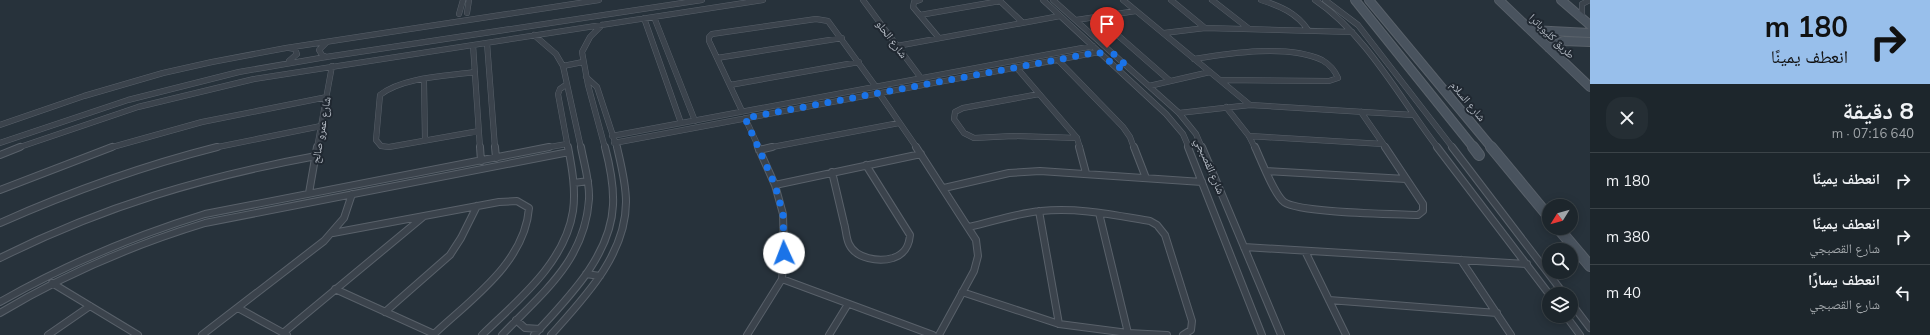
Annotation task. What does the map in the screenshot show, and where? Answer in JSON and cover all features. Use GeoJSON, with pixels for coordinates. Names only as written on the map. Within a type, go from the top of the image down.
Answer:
{"type":"FeatureCollection","features":[{"type":"Feature","properties":{"kind":"main road"},"geometry":{"type":"LineString","coordinates":[[1355,0],[1479,155]]}},
{"type":"Feature","properties":{"kind":"main road","name":"شارع السلام"},"geometry":{"type":"LineString","coordinates":[[1369,0],[1542,209]]}},
{"type":"Feature","properties":{"kind":"main road","name":"طريق كليوباترا"},"geometry":{"type":"LineString","coordinates":[[1499,0],[1590,87]]}},
{"type":"Feature","properties":{"kind":"main road"},"geometry":{"type":"LineString","coordinates":[[1561,0],[1590,25]]}},
{"type":"Feature","properties":{"kind":"main road"},"geometry":{"type":"LineString","coordinates":[[1531,30],[1590,33]]}},
{"type":"Feature","properties":{"kind":"main road"},"geometry":{"type":"LineString","coordinates":[[1549,48],[1553,44],[1560,41],[1590,42]]}},
{"type":"Feature","properties":{"kind":"main road"},"geometry":{"type":"LineString","coordinates":[[1564,235],[1590,266]]}},
{"type":"Feature","properties":{"kind":"street"},"geometry":{"type":"LineString","coordinates":[[459,14],[463,0]]}},
{"type":"Feature","properties":{"kind":"street"},"geometry":{"type":"LineString","coordinates":[[467,13],[469,0]]}},
{"type":"Feature","properties":{"kind":"street"},"geometry":{"type":"LineString","coordinates":[[0,125],[84,96],[194,66],[286,48],[599,0]]}},
{"type":"Feature","properties":{"kind":"street"},"geometry":{"type":"LineString","coordinates":[[0,143],[128,100],[207,79],[282,64],[702,0]]}},
{"type":"Feature","properties":{"kind":"street"},"geometry":{"type":"LineString","coordinates":[[721,0],[724,6]]}},
{"type":"Feature","properties":{"kind":"street"},"geometry":{"type":"LineString","coordinates":[[0,155],[101,119],[178,96],[254,79],[763,0]]}},
{"type":"Feature","properties":{"kind":"street","name":"شارع الحلو"},"geometry":{"type":"LineString","coordinates":[[863,0],[921,78]]}},
{"type":"Feature","properties":{"kind":"street"},"geometry":{"type":"LineString","coordinates":[[920,0],[913,5],[939,38]]}},
{"type":"Feature","properties":{"kind":"street","name":"شارع القصبجي"},"geometry":{"type":"LineString","coordinates":[[1043,0],[1175,124],[1188,145],[1262,335]]}},
{"type":"Feature","properties":{"kind":"street","name":"شارع القصبجي"},"geometry":{"type":"LineString","coordinates":[[1053,0],[1179,113],[1189,124],[1202,145],[1281,335]]}},
{"type":"Feature","properties":{"kind":"street"},"geometry":{"type":"LineString","coordinates":[[1123,0],[1250,105]]}},
{"type":"Feature","properties":{"kind":"street"},"geometry":{"type":"LineString","coordinates":[[1171,0],[1205,28]]}},
{"type":"Feature","properties":{"kind":"street"},"geometry":{"type":"LineString","coordinates":[[1212,0],[1248,28]]}},
{"type":"Feature","properties":{"kind":"street"},"geometry":{"type":"LineString","coordinates":[[1262,0],[1291,12],[1302,21],[1308,30]]}},
{"type":"Feature","properties":{"kind":"street"},"geometry":{"type":"LineString","coordinates":[[1315,0],[1340,18],[1352,32],[1544,287]]}},
{"type":"Feature","properties":{"kind":"street"},"geometry":{"type":"LineString","coordinates":[[1325,0],[1339,9],[1358,25],[1559,287]]}},
{"type":"Feature","properties":{"kind":"street"},"geometry":{"type":"LineString","coordinates":[[1582,17],[1581,5],[1589,0]]}},
{"type":"Feature","properties":{"kind":"street"},"geometry":{"type":"LineString","coordinates":[[920,14],[1000,1],[1022,22]]}},
{"type":"Feature","properties":{"kind":"street"},"geometry":{"type":"LineString","coordinates":[[1076,20],[1136,11]]}},
{"type":"Feature","properties":{"kind":"street"},"geometry":{"type":"LineString","coordinates":[[897,46],[1060,16]]}},
{"type":"Feature","properties":{"kind":"street"},"geometry":{"type":"LineString","coordinates":[[438,17],[438,24]]}},
{"type":"Feature","properties":{"kind":"street"},"geometry":{"type":"LineString","coordinates":[[654,17],[694,120]]}},
{"type":"Feature","properties":{"kind":"street"},"geometry":{"type":"LineString","coordinates":[[1097,17],[1170,81]]}},
{"type":"Feature","properties":{"kind":"street"},"geometry":{"type":"LineString","coordinates":[[644,18],[681,123]]}},
{"type":"Feature","properties":{"kind":"street"},"geometry":{"type":"LineString","coordinates":[[742,112],[708,39],[716,33],[816,19],[832,24],[876,86]]}},
{"type":"Feature","properties":{"kind":"street"},"geometry":{"type":"LineString","coordinates":[[534,335],[569,296],[586,274],[596,257],[609,225],[612,210],[610,174],[586,77],[582,52],[585,42],[593,32],[603,25]]}},
{"type":"Feature","properties":{"kind":"street"},"geometry":{"type":"LineString","coordinates":[[1164,34],[1205,28],[1352,32]]}},
{"type":"Feature","properties":{"kind":"street"},"geometry":{"type":"LineString","coordinates":[[502,335],[561,273],[574,254],[581,240],[588,214],[588,181],[563,66],[556,54],[534,35]]}},
{"type":"Feature","properties":{"kind":"street"},"geometry":{"type":"LineString","coordinates":[[717,58],[842,38]]}},
{"type":"Feature","properties":{"kind":"street"},"geometry":{"type":"LineString","coordinates":[[326,57],[322,55],[319,50],[329,41]]}},
{"type":"Feature","properties":{"kind":"street"},"geometry":{"type":"LineString","coordinates":[[422,42],[422,53]]}},
{"type":"Feature","properties":{"kind":"street"},"geometry":{"type":"LineString","coordinates":[[487,42],[496,158]]}},
{"type":"Feature","properties":{"kind":"street"},"geometry":{"type":"LineString","coordinates":[[473,45],[481,161]]}},
{"type":"Feature","properties":{"kind":"street"},"geometry":{"type":"LineString","coordinates":[[612,136],[1093,46]]}},
{"type":"Feature","properties":{"kind":"street"},"geometry":{"type":"LineString","coordinates":[[282,64],[292,60],[297,54],[295,49],[286,48]]}},
{"type":"Feature","properties":{"kind":"street"},"geometry":{"type":"LineString","coordinates":[[1079,48],[1086,54]]}},
{"type":"Feature","properties":{"kind":"street"},"geometry":{"type":"LineString","coordinates":[[614,143],[1099,52]]}},
{"type":"Feature","properties":{"kind":"street"},"geometry":{"type":"LineString","coordinates":[[1194,59],[1235,53],[1262,52],[1313,56],[1329,65],[1338,78],[1337,80],[1329,82],[1220,80]]}},
{"type":"Feature","properties":{"kind":"street"},"geometry":{"type":"LineString","coordinates":[[194,59],[194,66]]}},
{"type":"Feature","properties":{"kind":"street"},"geometry":{"type":"LineString","coordinates":[[1058,60],[1123,126],[1130,137],[1146,178]]}},
{"type":"Feature","properties":{"kind":"street"},"geometry":{"type":"LineString","coordinates":[[563,66],[583,62]]}},
{"type":"Feature","properties":{"kind":"street"},"geometry":{"type":"LineString","coordinates":[[730,85],[859,62]]}},
{"type":"Feature","properties":{"kind":"street"},"geometry":{"type":"LineString","coordinates":[[1374,62],[1387,63]]}},
{"type":"Feature","properties":{"kind":"street","name":"شارع عمرو صالح"},"geometry":{"type":"LineString","coordinates":[[309,194],[332,66]]}},
{"type":"Feature","properties":{"kind":"street"},"geometry":{"type":"LineString","coordinates":[[1117,68],[1127,66]]}},
{"type":"Feature","properties":{"kind":"street"},"geometry":{"type":"LineString","coordinates":[[1016,67],[1077,138],[1086,173]]}},
{"type":"Feature","properties":{"kind":"street"},"geometry":{"type":"LineString","coordinates":[[475,72],[393,86],[382,93],[376,140],[378,145],[385,147],[479,131]]}},
{"type":"Feature","properties":{"kind":"street"},"geometry":{"type":"LineString","coordinates":[[1149,86],[1210,72]]}},
{"type":"Feature","properties":{"kind":"street"},"geometry":{"type":"LineString","coordinates":[[552,335],[600,276],[614,250],[624,220],[626,203],[622,172],[597,87],[586,77]]}},
{"type":"Feature","properties":{"kind":"street"},"geometry":{"type":"LineString","coordinates":[[424,81],[425,140]]}},
{"type":"Feature","properties":{"kind":"street"},"geometry":{"type":"LineString","coordinates":[[482,335],[548,269],[559,252],[570,227],[574,200],[574,183],[558,94],[560,89],[567,84]]}},
{"type":"Feature","properties":{"kind":"street"},"geometry":{"type":"LineString","coordinates":[[879,93],[944,188],[976,240],[978,256],[974,271],[939,335]]}},
{"type":"Feature","properties":{"kind":"street"},"geometry":{"type":"LineString","coordinates":[[1039,94],[963,108],[955,112],[954,119],[964,133],[974,138],[1014,136],[1077,138]]}},
{"type":"Feature","properties":{"kind":"street"},"geometry":{"type":"LineString","coordinates":[[0,190],[73,160],[185,125],[256,108],[327,97]]}},
{"type":"Feature","properties":{"kind":"street"},"geometry":{"type":"LineString","coordinates":[[815,98],[819,104]]}},
{"type":"Feature","properties":{"kind":"street"},"geometry":{"type":"LineString","coordinates":[[1179,113],[1250,105],[1413,115]]}},
{"type":"Feature","properties":{"kind":"street"},"geometry":{"type":"LineString","coordinates":[[1226,107],[1249,136],[1280,197],[1298,208],[1418,215],[1422,212],[1423,204],[1361,112]]}},
{"type":"Feature","properties":{"kind":"street"},"geometry":{"type":"LineString","coordinates":[[745,118],[775,185],[783,214],[784,253],[782,279],[747,335]]}},
{"type":"Feature","properties":{"kind":"street"},"geometry":{"type":"LineString","coordinates":[[760,150],[899,123]]}},
{"type":"Feature","properties":{"kind":"street"},"geometry":{"type":"LineString","coordinates":[[0,223],[101,181],[155,163],[243,140],[321,126]]}},
{"type":"Feature","properties":{"kind":"street"},"geometry":{"type":"LineString","coordinates":[[634,132],[637,139]]}},
{"type":"Feature","properties":{"kind":"street"},"geometry":{"type":"LineString","coordinates":[[1249,136],[1383,144]]}},
{"type":"Feature","properties":{"kind":"street"},"geometry":{"type":"LineString","coordinates":[[0,302],[77,261],[155,230],[223,210],[567,144]]}},
{"type":"Feature","properties":{"kind":"street"},"geometry":{"type":"LineString","coordinates":[[546,148],[547,156]]}},
{"type":"Feature","properties":{"kind":"street"},"geometry":{"type":"LineString","coordinates":[[0,312],[52,283],[111,255],[181,230],[228,217],[569,152]]}},
{"type":"Feature","properties":{"kind":"street"},"geometry":{"type":"LineString","coordinates":[[775,185],[921,154]]}},
{"type":"Feature","properties":{"kind":"street"},"geometry":{"type":"LineString","coordinates":[[0,258],[79,221],[151,194],[219,174],[316,156]]}},
{"type":"Feature","properties":{"kind":"street"},"geometry":{"type":"LineString","coordinates":[[832,172],[849,244],[855,251],[874,259],[895,257],[904,253],[909,246],[910,235],[866,165]]}},
{"type":"Feature","properties":{"kind":"street"},"geometry":{"type":"LineString","coordinates":[[944,188],[1024,171],[1086,173],[1202,182]]}},
{"type":"Feature","properties":{"kind":"street"},"geometry":{"type":"LineString","coordinates":[[1266,171],[1406,179]]}},
{"type":"Feature","properties":{"kind":"street"},"geometry":{"type":"LineString","coordinates":[[610,174],[622,172]]}},
{"type":"Feature","properties":{"kind":"street"},"geometry":{"type":"LineString","coordinates":[[408,183],[409,174]]}},
{"type":"Feature","properties":{"kind":"street"},"geometry":{"type":"LineString","coordinates":[[574,183],[588,181]]}},
{"type":"Feature","properties":{"kind":"street"},"geometry":{"type":"LineString","coordinates":[[1467,185],[1481,186]]}},
{"type":"Feature","properties":{"kind":"street"},"geometry":{"type":"LineString","coordinates":[[202,335],[333,234],[344,219],[352,194]]}},
{"type":"Feature","properties":{"kind":"street"},"geometry":{"type":"LineString","coordinates":[[333,234],[508,201],[524,204],[529,208],[530,215],[526,233],[516,251],[501,270],[434,335],[335,289]]}},
{"type":"Feature","properties":{"kind":"street"},"geometry":{"type":"LineString","coordinates":[[385,312],[450,255],[462,238],[477,206]]}},
{"type":"Feature","properties":{"kind":"street"},"geometry":{"type":"LineString","coordinates":[[969,227],[1039,211],[1099,213],[1143,218],[1157,225],[1162,229],[1192,321],[1191,330],[1183,335]]}},
{"type":"Feature","properties":{"kind":"street"},"geometry":{"type":"LineString","coordinates":[[1039,211],[1060,324]]}},
{"type":"Feature","properties":{"kind":"street"},"geometry":{"type":"LineString","coordinates":[[1099,213],[1128,333]]}},
{"type":"Feature","properties":{"kind":"street"},"geometry":{"type":"LineString","coordinates":[[238,308],[285,334],[335,289],[424,216]]}},
{"type":"Feature","properties":{"kind":"street"},"geometry":{"type":"LineString","coordinates":[[1244,247],[1527,264]]}},
{"type":"Feature","properties":{"kind":"street"},"geometry":{"type":"LineString","coordinates":[[1305,251],[1346,335]]}},
{"type":"Feature","properties":{"kind":"street"},"geometry":{"type":"LineString","coordinates":[[1461,260],[1511,335]]}},
{"type":"Feature","properties":{"kind":"street"},"geometry":{"type":"LineString","coordinates":[[586,274],[600,276]]}},
{"type":"Feature","properties":{"kind":"street"},"geometry":{"type":"LineString","coordinates":[[782,279],[933,335]]}},
{"type":"Feature","properties":{"kind":"street"},"geometry":{"type":"LineString","coordinates":[[52,283],[132,334]]}},
{"type":"Feature","properties":{"kind":"street"},"geometry":{"type":"LineString","coordinates":[[962,292],[1060,324],[1128,333],[1167,335]]}},
{"type":"Feature","properties":{"kind":"street"},"geometry":{"type":"LineString","coordinates":[[1330,300],[1496,313]]}},
{"type":"Feature","properties":{"kind":"street"},"geometry":{"type":"LineString","coordinates":[[829,335],[848,304]]}},
{"type":"Feature","properties":{"kind":"street"},"geometry":{"type":"LineString","coordinates":[[48,335],[90,306]]}},
{"type":"Feature","properties":{"kind":"street"},"geometry":{"type":"LineString","coordinates":[[1578,312],[1590,328]]}},
{"type":"Feature","properties":{"kind":"street"},"geometry":{"type":"LineString","coordinates":[[516,320],[525,328],[540,329]]}},
{"type":"Feature","properties":{"kind":"street"},"geometry":{"type":"LineString","coordinates":[[1571,323],[1580,335]]}},
{"type":"Feature","properties":{"kind":"route"},"geometry":{"type":"LineString","coordinates":[[784,253],[783,214],[775,185],[745,118],[1099,52],[1117,68],[1127,66],[1107,48]]}}]}
